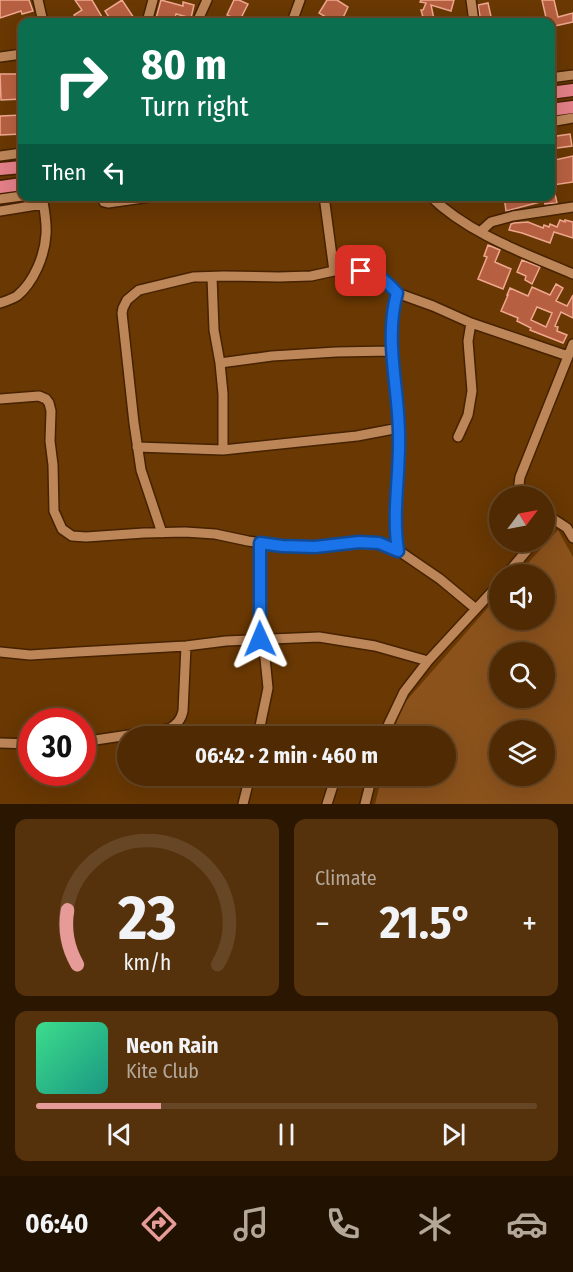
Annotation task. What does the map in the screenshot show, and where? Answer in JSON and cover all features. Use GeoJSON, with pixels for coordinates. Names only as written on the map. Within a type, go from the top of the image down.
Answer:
{"type":"FeatureCollection","features":[{"type":"Feature","properties":{"kind":"main road"},"geometry":{"type":"LineString","coordinates":[[555,92],[573,90]]}},
{"type":"Feature","properties":{"kind":"main road"},"geometry":{"type":"LineString","coordinates":[[555,109],[573,106]]}},
{"type":"Feature","properties":{"kind":"main road"},"geometry":{"type":"LineString","coordinates":[[0,169],[18,167]]}},
{"type":"Feature","properties":{"kind":"main road"},"geometry":{"type":"LineString","coordinates":[[0,187],[18,185]]}},
{"type":"Feature","properties":{"kind":"street"},"geometry":{"type":"LineString","coordinates":[[38,0],[42,18]]}},
{"type":"Feature","properties":{"kind":"street"},"geometry":{"type":"LineString","coordinates":[[148,18],[153,0]]}},
{"type":"Feature","properties":{"kind":"street"},"geometry":{"type":"LineString","coordinates":[[199,18],[207,0]]}},
{"type":"Feature","properties":{"kind":"street"},"geometry":{"type":"LineString","coordinates":[[293,18],[300,0]]}},
{"type":"Feature","properties":{"kind":"street"},"geometry":{"type":"LineString","coordinates":[[473,0],[474,18]]}},
{"type":"Feature","properties":{"kind":"street"},"geometry":{"type":"LineString","coordinates":[[0,57],[18,55]]}},
{"type":"Feature","properties":{"kind":"street"},"geometry":{"type":"LineString","coordinates":[[555,77],[573,75]]}},
{"type":"Feature","properties":{"kind":"street"},"geometry":{"type":"LineString","coordinates":[[555,121],[573,118]]}},
{"type":"Feature","properties":{"kind":"street"},"geometry":{"type":"LineString","coordinates":[[0,156],[18,154]]}},
{"type":"Feature","properties":{"kind":"street"},"geometry":{"type":"LineString","coordinates":[[18,196],[3,198],[4,210],[38,201]]}},
{"type":"Feature","properties":{"kind":"street"},"geometry":{"type":"LineString","coordinates":[[0,303],[15,297],[22,291],[39,267],[46,234],[42,201]]}},
{"type":"Feature","properties":{"kind":"street"},"geometry":{"type":"LineString","coordinates":[[104,201],[108,203],[122,201]]}},
{"type":"Feature","properties":{"kind":"street"},"geometry":{"type":"LineString","coordinates":[[325,201],[334,271]]}},
{"type":"Feature","properties":{"kind":"street"},"geometry":{"type":"LineString","coordinates":[[435,201],[480,232],[573,274]]}},
{"type":"Feature","properties":{"kind":"street"},"geometry":{"type":"LineString","coordinates":[[480,232],[491,222],[502,219],[573,207]]}},
{"type":"Feature","properties":{"kind":"street"},"geometry":{"type":"LineString","coordinates":[[162,533],[141,470],[137,447],[123,308],[139,291],[193,277],[279,277],[311,276],[334,271],[370,272],[385,280],[397,293],[471,323],[571,351],[520,477],[520,486]]}},
{"type":"Feature","properties":{"kind":"street"},"geometry":{"type":"LineString","coordinates":[[212,277],[214,330],[223,394],[223,450]]}},
{"type":"Feature","properties":{"kind":"street"},"geometry":{"type":"LineString","coordinates":[[397,293],[391,323],[391,351],[399,428],[395,508],[398,551]]}},
{"type":"Feature","properties":{"kind":"street"},"geometry":{"type":"LineString","coordinates":[[458,437],[468,416],[472,391],[468,341],[471,323]]}},
{"type":"Feature","properties":{"kind":"street"},"geometry":{"type":"LineString","coordinates":[[220,363],[272,356],[391,351]]}},
{"type":"Feature","properties":{"kind":"street"},"geometry":{"type":"LineString","coordinates":[[0,399],[39,396],[49,403],[54,511],[62,529],[72,536],[215,534],[282,546],[315,547],[359,542],[379,543],[398,551],[440,579],[476,609]]}},
{"type":"Feature","properties":{"kind":"street"},"geometry":{"type":"LineString","coordinates":[[137,447],[223,450],[357,436],[399,428]]}},
{"type":"Feature","properties":{"kind":"street"},"geometry":{"type":"LineString","coordinates":[[555,520],[567,528],[573,537]]}},
{"type":"Feature","properties":{"kind":"street"},"geometry":{"type":"LineString","coordinates":[[260,543],[260,639],[265,658],[268,688],[261,726]]}},
{"type":"Feature","properties":{"kind":"street"},"geometry":{"type":"LineString","coordinates":[[515,564],[526,552]]}},
{"type":"Feature","properties":{"kind":"street"},"geometry":{"type":"LineString","coordinates":[[388,726],[404,692],[428,661],[489,595]]}},
{"type":"Feature","properties":{"kind":"street"},"geometry":{"type":"LineString","coordinates":[[0,652],[30,655],[320,637],[375,646],[428,661]]}},
{"type":"Feature","properties":{"kind":"street"},"geometry":{"type":"LineString","coordinates":[[96,740],[169,729],[176,724],[183,711],[186,646]]}},
{"type":"Feature","properties":{"kind":"street"},"geometry":{"type":"LineString","coordinates":[[0,743],[18,744]]}},
{"type":"Feature","properties":{"kind":"street"},"geometry":{"type":"LineString","coordinates":[[243,804],[248,786]]}},
{"type":"Feature","properties":{"kind":"street"},"geometry":{"type":"LineString","coordinates":[[327,804],[333,786]]}},
{"type":"Feature","properties":{"kind":"street"},"geometry":{"type":"LineString","coordinates":[[364,804],[369,786]]}},
{"type":"Feature","properties":{"kind":"shaded area"},"geometry":{"type":"Polygon","coordinates":[[[558,530],[573,557],[573,804],[375,804],[380,786],[456,786],[456,726],[396,726],[400,708],[489,606],[489,630],[555,630],[555,564],[527,564],[538,552],[555,552],[555,533],[558,530]]]}},
{"type":"Feature","properties":{"kind":"building"},"geometry":{"type":"Polygon","coordinates":[[[0,0],[29,0],[33,11],[22,14],[21,11],[0,18],[0,0]]]}},
{"type":"Feature","properties":{"kind":"building"},"geometry":{"type":"Polygon","coordinates":[[[75,0],[92,0],[102,17],[76,18],[74,15],[82,10],[75,0]]]}},
{"type":"Feature","properties":{"kind":"building"},"geometry":{"type":"Polygon","coordinates":[[[122,0],[134,18],[109,18],[105,11],[122,0]]]}},
{"type":"Feature","properties":{"kind":"building"},"geometry":{"type":"Polygon","coordinates":[[[161,0],[183,6],[183,2],[194,5],[191,18],[176,14],[175,18],[156,18],[161,0]]]}},
{"type":"Feature","properties":{"kind":"building"},"geometry":{"type":"Polygon","coordinates":[[[234,0],[248,4],[242,16],[246,18],[233,18],[227,15],[234,0]]]}},
{"type":"Feature","properties":{"kind":"building"},"geometry":{"type":"Polygon","coordinates":[[[327,0],[337,0],[348,7],[343,18],[328,18],[319,13],[327,0]]]}},
{"type":"Feature","properties":{"kind":"building"},"geometry":{"type":"Polygon","coordinates":[[[421,0],[454,0],[451,11],[431,5],[434,18],[423,18],[421,10],[426,3],[420,2],[421,0]]]}},
{"type":"Feature","properties":{"kind":"building"},"geometry":{"type":"Polygon","coordinates":[[[542,0],[554,0],[558,17],[573,13],[573,22],[555,26],[555,18],[546,18],[542,0]]]}},
{"type":"Feature","properties":{"kind":"building"},"geometry":{"type":"Polygon","coordinates":[[[488,3],[491,18],[480,18],[478,5],[488,3]]]}},
{"type":"Feature","properties":{"kind":"building"},"geometry":{"type":"Polygon","coordinates":[[[0,74],[18,74],[18,99],[1,100],[0,74]]]}},
{"type":"Feature","properties":{"kind":"building"},"geometry":{"type":"Polygon","coordinates":[[[18,115],[18,134],[0,135],[0,116],[18,115]]]}},
{"type":"Feature","properties":{"kind":"building"},"geometry":{"type":"Polygon","coordinates":[[[570,134],[572,146],[555,148],[555,136],[570,134]]]}},
{"type":"Feature","properties":{"kind":"building"},"geometry":{"type":"Polygon","coordinates":[[[573,156],[573,182],[555,185],[555,160],[573,156]]]}},
{"type":"Feature","properties":{"kind":"building"},"geometry":{"type":"Polygon","coordinates":[[[555,194],[557,203],[545,204],[544,201],[555,201],[555,194]]]}},
{"type":"Feature","properties":{"kind":"building"},"geometry":{"type":"Polygon","coordinates":[[[505,201],[544,201],[506,211],[505,201]]]}},
{"type":"Feature","properties":{"kind":"building"},"geometry":{"type":"Polygon","coordinates":[[[560,220],[573,222],[573,238],[554,232],[550,243],[509,230],[511,224],[528,222],[543,228],[544,225],[549,227],[550,224],[557,227],[560,220]]]}},
{"type":"Feature","properties":{"kind":"building"},"geometry":{"type":"Polygon","coordinates":[[[488,245],[500,250],[495,262],[511,269],[503,289],[478,279],[487,257],[484,256],[488,245]]]}},
{"type":"Feature","properties":{"kind":"building"},"geometry":{"type":"Polygon","coordinates":[[[522,260],[540,267],[532,284],[525,280],[526,276],[517,272],[522,260]]]}},
{"type":"Feature","properties":{"kind":"building"},"geometry":{"type":"Polygon","coordinates":[[[556,284],[563,288],[556,301],[567,306],[573,295],[573,318],[561,312],[555,326],[558,327],[557,331],[567,335],[563,343],[530,330],[531,328],[517,321],[518,318],[501,311],[510,288],[528,296],[532,287],[550,295],[556,284]],[[537,307],[531,320],[546,327],[552,313],[537,307]]]}},
{"type":"Feature","properties":{"kind":"route"},"geometry":{"type":"LineString","coordinates":[[260,639],[260,543],[315,547],[359,542],[379,543],[398,551],[395,508],[399,434],[391,351],[391,323],[397,293],[385,280],[370,272],[361,271]]}}]}
